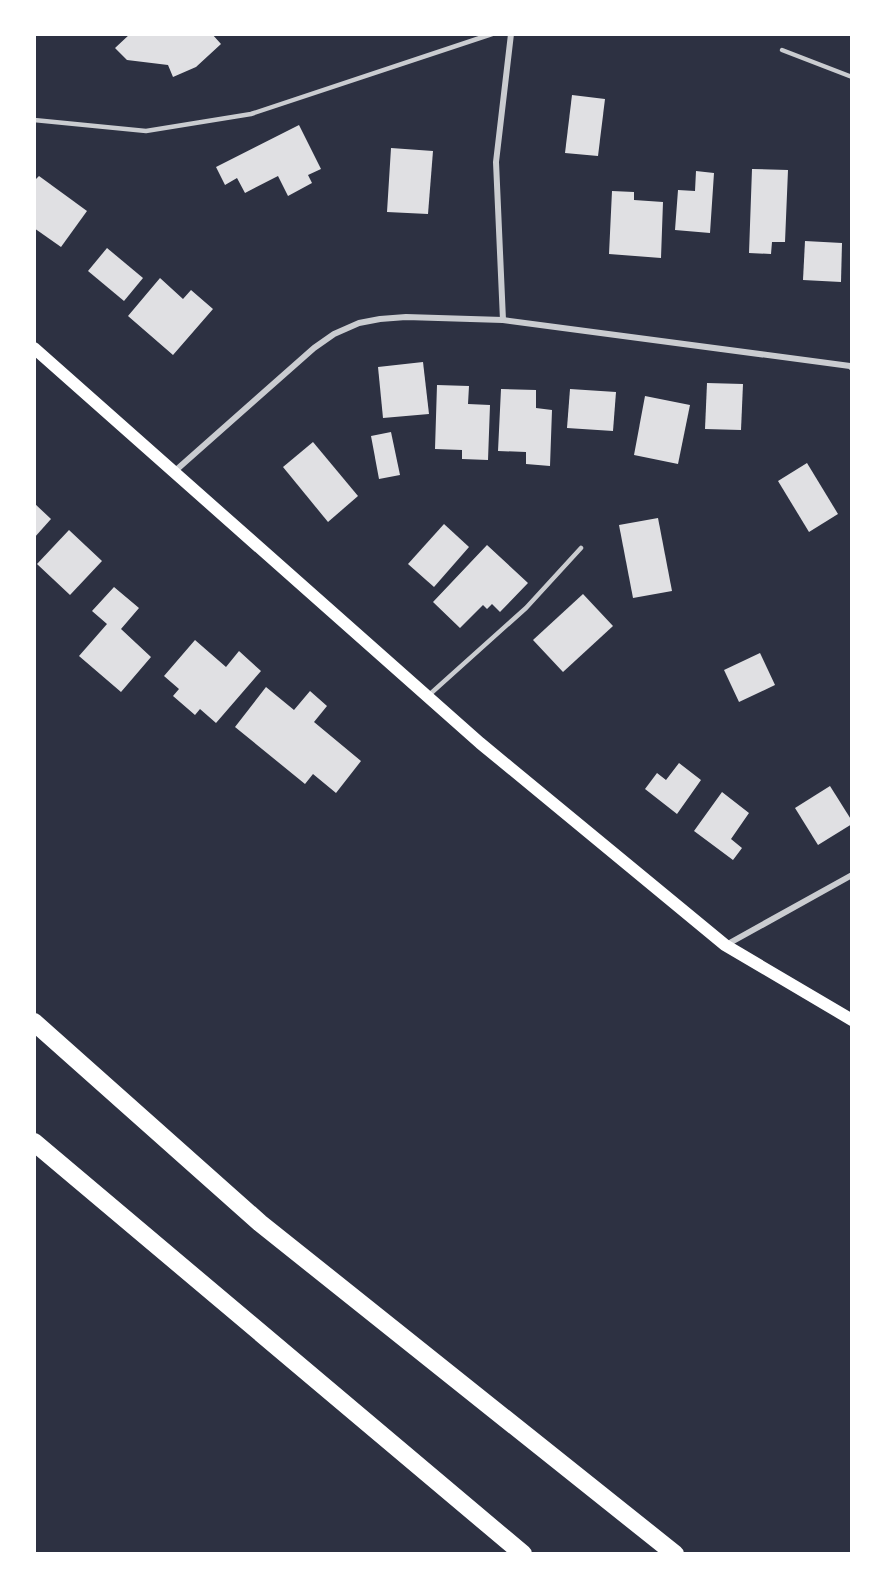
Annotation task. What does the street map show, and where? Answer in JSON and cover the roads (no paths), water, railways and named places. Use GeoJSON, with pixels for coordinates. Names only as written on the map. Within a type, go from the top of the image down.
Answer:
{"type":"FeatureCollection","features":[{"type":"Feature","properties":{"kind":"highway"},"geometry":{"type":"LineString","coordinates":[[34,1022],[260,1223],[675,1554]]}},
{"type":"Feature","properties":{"kind":"highway"},"geometry":{"type":"LineString","coordinates":[[34,1142],[523,1554]]}},
{"type":"Feature","properties":{"kind":"main road"},"geometry":{"type":"LineString","coordinates":[[34,348],[480,743],[725,945],[852,1020]]}},
{"type":"Feature","properties":{"kind":"street"},"geometry":{"type":"LineString","coordinates":[[502,320],[496,162],[511,34]]}},
{"type":"Feature","properties":{"kind":"street"},"geometry":{"type":"LineString","coordinates":[[174,471],[314,348],[334,334],[359,323],[380,319],[406,317],[502,320],[851,367]]}},
{"type":"Feature","properties":{"kind":"street"},"geometry":{"type":"LineString","coordinates":[[725,945],[852,875]]}},
{"type":"Feature","properties":{"kind":"lane"},"geometry":{"type":"LineString","coordinates":[[34,120],[146,131],[251,114],[492,34]]}},
{"type":"Feature","properties":{"kind":"lane"},"geometry":{"type":"LineString","coordinates":[[782,50],[852,77]]}},
{"type":"Feature","properties":{"kind":"lane"},"geometry":{"type":"LineString","coordinates":[[428,697],[526,608],[581,548]]}}]}
